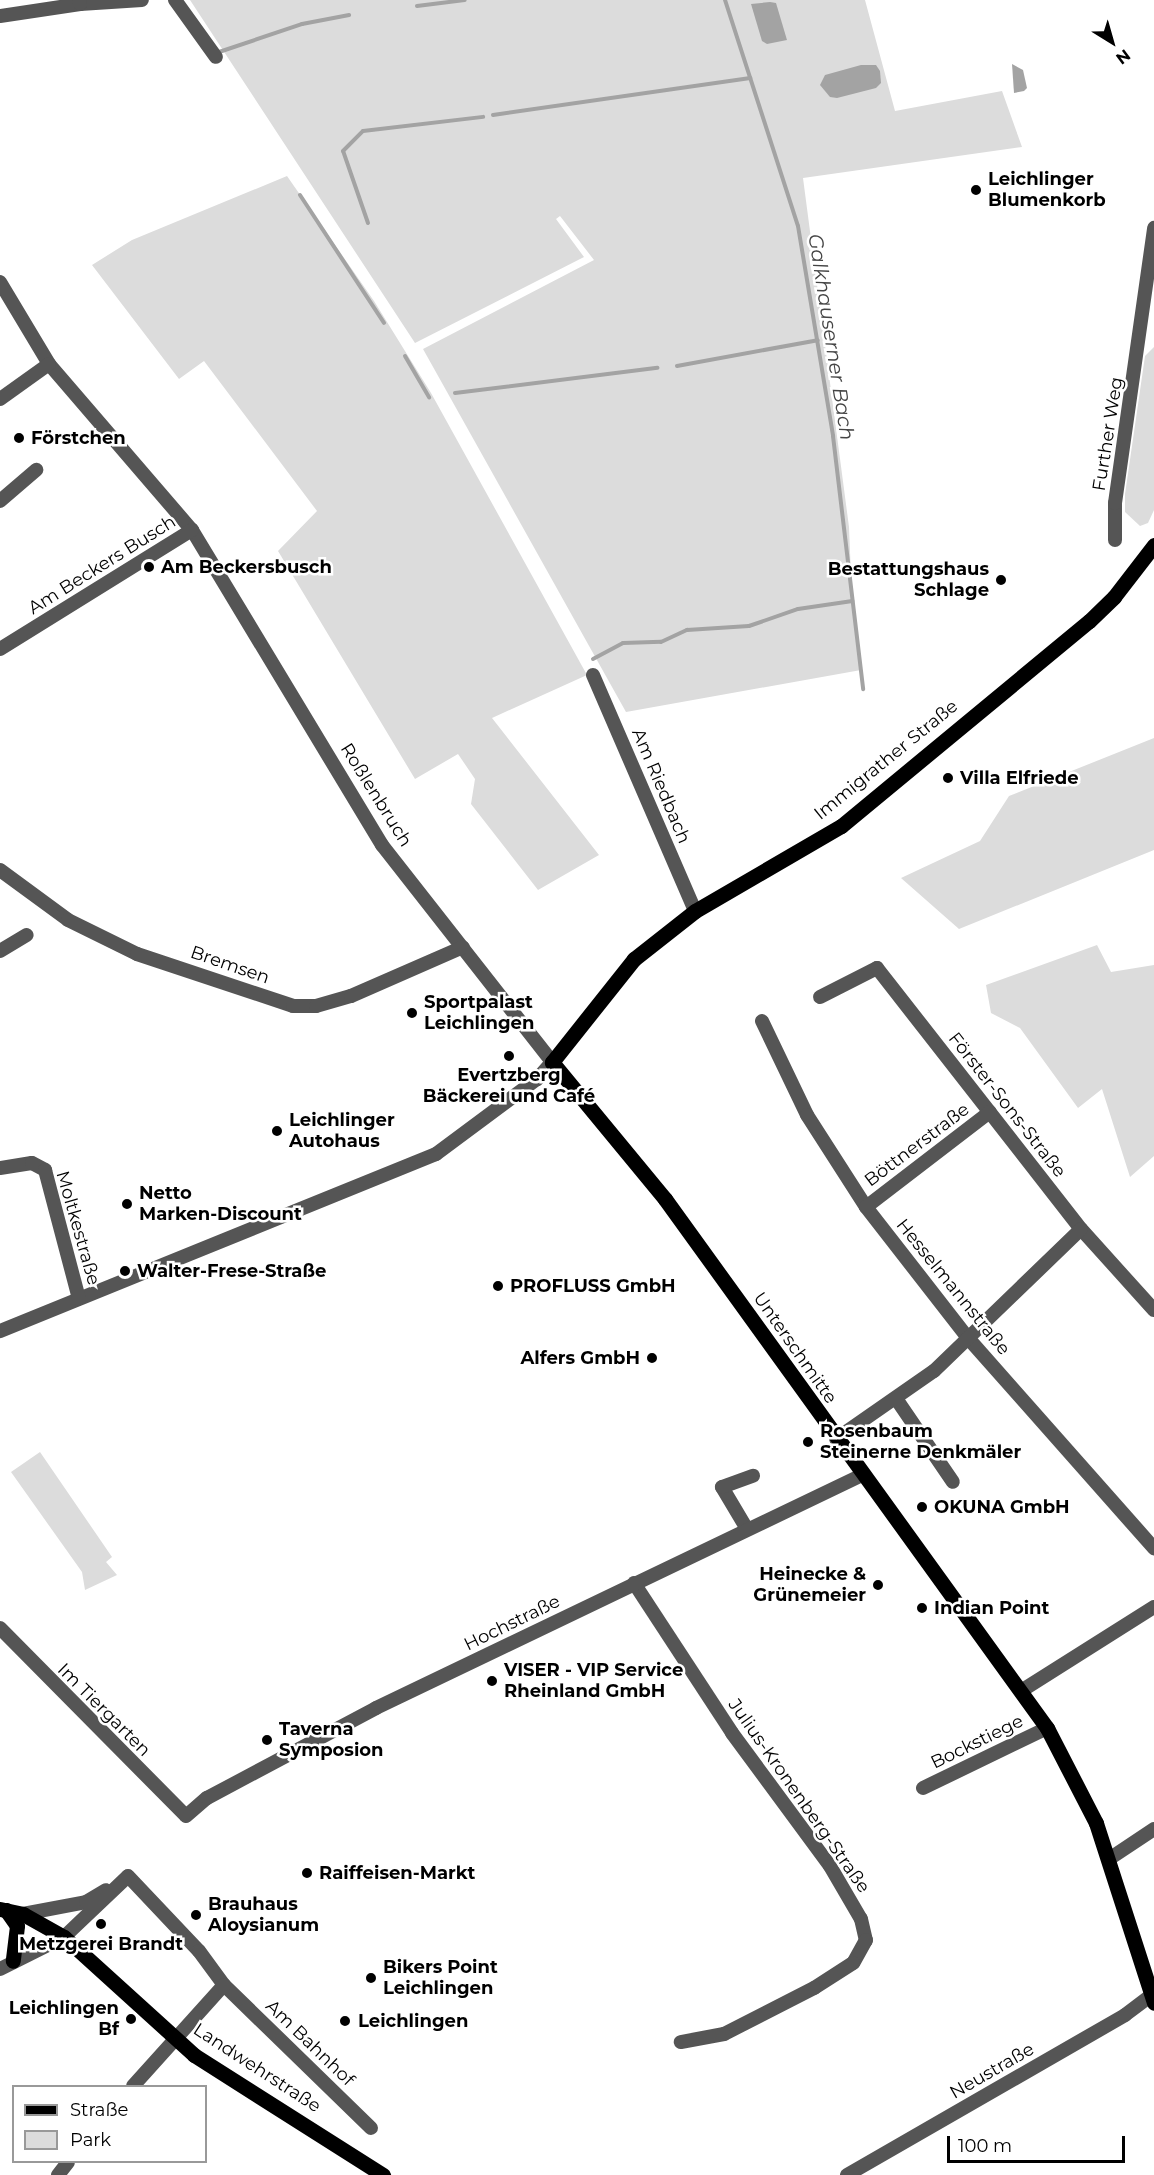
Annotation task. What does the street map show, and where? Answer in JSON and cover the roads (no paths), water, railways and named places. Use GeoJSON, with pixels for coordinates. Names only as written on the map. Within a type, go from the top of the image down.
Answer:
{"type":"FeatureCollection","features":[{"type":"Feature","properties":{"kind":"main road","name":"Immigrather Straße"},"geometry":{"type":"LineString","coordinates":[[552,1062],[602,995],[634,959],[695,911],[841,826],[1089,621],[1114,597],[1154,545]]}},
{"type":"Feature","properties":{"kind":"main road","name":"Unterschmitte"},"geometry":{"type":"LineString","coordinates":[[552,1062],[665,1199],[836,1440],[1021,1690]]}},
{"type":"Feature","properties":{"kind":"main road"},"geometry":{"type":"LineString","coordinates":[[1021,1690],[1047,1728],[1078,1783],[1109,1859],[1153,1996]]}},
{"type":"Feature","properties":{"kind":"main road"},"geometry":{"type":"LineString","coordinates":[[3,1909],[16,1926],[7,1965]]}},
{"type":"Feature","properties":{"kind":"main road","name":"Landwehrstraße"},"geometry":{"type":"LineString","coordinates":[[3,1909],[23,1914],[64,1937],[175,2039],[383,2175]]}},
{"type":"Feature","properties":{"kind":"street"},"geometry":{"type":"LineString","coordinates":[[0,15],[80,2],[142,0]]}},
{"type":"Feature","properties":{"kind":"street"},"geometry":{"type":"LineString","coordinates":[[175,0],[216,57]]}},
{"type":"Feature","properties":{"kind":"street","name":"Further Weg"},"geometry":{"type":"LineString","coordinates":[[1115,540],[1115,503],[1147,334],[1154,228]]}},
{"type":"Feature","properties":{"kind":"street"},"geometry":{"type":"LineString","coordinates":[[0,282],[49,364],[192,530]]}},
{"type":"Feature","properties":{"kind":"street"},"geometry":{"type":"LineString","coordinates":[[0,399],[49,364]]}},
{"type":"Feature","properties":{"kind":"street"},"geometry":{"type":"LineString","coordinates":[[0,501],[36,470]]}},
{"type":"Feature","properties":{"kind":"street","name":"Am Beckers Busch"},"geometry":{"type":"LineString","coordinates":[[0,649],[192,530]]}},
{"type":"Feature","properties":{"kind":"street","name":"Roßlenbruch"},"geometry":{"type":"LineString","coordinates":[[192,530],[366,819],[552,1062]]}},
{"type":"Feature","properties":{"kind":"street","name":"Am Riedbach"},"geometry":{"type":"LineString","coordinates":[[593,675],[695,911]]}},
{"type":"Feature","properties":{"kind":"street","name":"Bremsen"},"geometry":{"type":"LineString","coordinates":[[0,870],[68,920],[137,954],[293,1006],[316,1006],[351,996],[463,948]]}},
{"type":"Feature","properties":{"kind":"street"},"geometry":{"type":"LineString","coordinates":[[0,951],[27,935]]}},
{"type":"Feature","properties":{"kind":"street","name":"Förster-Sons-Straße"},"geometry":{"type":"LineString","coordinates":[[820,997],[877,968],[1081,1229],[1154,1310]]}},
{"type":"Feature","properties":{"kind":"street","name":"Hesselmannstraße"},"geometry":{"type":"LineString","coordinates":[[762,1021],[807,1115],[867,1207],[968,1338],[1154,1548]]}},
{"type":"Feature","properties":{"kind":"street","name":"Moltkestraße"},"geometry":{"type":"LineString","coordinates":[[0,1331],[436,1154],[537,1079],[552,1062]]}},
{"type":"Feature","properties":{"kind":"street","name":"Böttnerstraße"},"geometry":{"type":"LineString","coordinates":[[867,1207],[990,1112]]}},
{"type":"Feature","properties":{"kind":"street","name":"Moltkestraße"},"geometry":{"type":"LineString","coordinates":[[0,1168],[32,1164],[41,1167],[47,1174],[79,1299]]}},
{"type":"Feature","properties":{"kind":"street"},"geometry":{"type":"LineString","coordinates":[[836,1440],[897,1400],[968,1338],[1081,1229]]}},
{"type":"Feature","properties":{"kind":"street"},"geometry":{"type":"LineString","coordinates":[[897,1400],[953,1482]]}},
{"type":"Feature","properties":{"kind":"street","name":"Hochstraße"},"geometry":{"type":"LineString","coordinates":[[186,1816],[207,1798],[296,1749],[634,1583],[862,1475]]}},
{"type":"Feature","properties":{"kind":"street"},"geometry":{"type":"LineString","coordinates":[[747,1529],[722,1487],[753,1476]]}},
{"type":"Feature","properties":{"kind":"street","name":"Julius-Kronenberg-Straße"},"geometry":{"type":"LineString","coordinates":[[634,1583],[732,1733],[830,1866],[861,1919],[866,1940],[854,1963],[814,1988],[724,2034],[681,2042]]}},
{"type":"Feature","properties":{"kind":"street"},"geometry":{"type":"LineString","coordinates":[[1021,1690],[1150,1609],[1154,1624]]}},
{"type":"Feature","properties":{"kind":"street","name":"Im Tiergarten"},"geometry":{"type":"LineString","coordinates":[[0,1628],[186,1816]]}},
{"type":"Feature","properties":{"kind":"street","name":"Bockstiege"},"geometry":{"type":"LineString","coordinates":[[924,1788],[1047,1728]]}},
{"type":"Feature","properties":{"kind":"street"},"geometry":{"type":"LineString","coordinates":[[1109,1859],[1154,1829]]}},
{"type":"Feature","properties":{"kind":"street"},"geometry":{"type":"LineString","coordinates":[[23,1914],[86,1902],[128,1876]]}},
{"type":"Feature","properties":{"kind":"street"},"geometry":{"type":"LineString","coordinates":[[7,1965],[64,1937],[128,1876]]}},
{"type":"Feature","properties":{"kind":"street","name":"Am Bahnhof"},"geometry":{"type":"LineString","coordinates":[[128,1876],[200,1951],[224,1985],[371,2128]]}},
{"type":"Feature","properties":{"kind":"street"},"geometry":{"type":"LineString","coordinates":[[135,2085],[224,1985]]}},
{"type":"Feature","properties":{"kind":"street","name":"Neustraße"},"geometry":{"type":"LineString","coordinates":[[847,2175],[1125,2015],[1153,1996]]}},
{"type":"Feature","properties":{"kind":"street"},"geometry":{"type":"LineString","coordinates":[[58,2175],[67,2163]]}},
{"type":"Feature","properties":{"kind":"waterway"},"geometry":{"type":"LineString","coordinates":[[417,6],[465,0]]}},
{"type":"Feature","properties":{"kind":"waterway","name":"Galkhauserner Bach"},"geometry":{"type":"LineString","coordinates":[[725,0],[798,226],[833,436],[863,689]]}},
{"type":"Feature","properties":{"kind":"waterway"},"geometry":{"type":"LineString","coordinates":[[219,52],[302,24],[349,15]]}},
{"type":"Feature","properties":{"kind":"waterway"},"geometry":{"type":"LineString","coordinates":[[493,115],[750,78]]}},
{"type":"Feature","properties":{"kind":"waterway"},"geometry":{"type":"LineString","coordinates":[[368,223],[343,151],[363,131],[483,117]]}},
{"type":"Feature","properties":{"kind":"waterway"},"geometry":{"type":"LineString","coordinates":[[300,195],[384,323]]}},
{"type":"Feature","properties":{"kind":"waterway"},"geometry":{"type":"LineString","coordinates":[[677,366],[818,340]]}},
{"type":"Feature","properties":{"kind":"waterway"},"geometry":{"type":"LineString","coordinates":[[405,356],[429,397]]}},
{"type":"Feature","properties":{"kind":"waterway"},"geometry":{"type":"LineString","coordinates":[[455,393],[657,368]]}},
{"type":"Feature","properties":{"kind":"waterway"},"geometry":{"type":"LineString","coordinates":[[593,659],[623,643],[661,642],[687,630],[749,626],[798,609],[852,601]]}},
{"type":"Feature","properties":{"kind":"place","name":"Leichlinger Blumenkorb"},"geometry":{"type":"Point","coordinates":[976,190]}},
{"type":"Feature","properties":{"kind":"place","name":"Förstchen"},"geometry":{"type":"Point","coordinates":[19,438]}},
{"type":"Feature","properties":{"kind":"place","name":"Am Beckersbusch"},"geometry":{"type":"Point","coordinates":[149,567]}},
{"type":"Feature","properties":{"kind":"place","name":"Bestattungshaus Schlage"},"geometry":{"type":"Point","coordinates":[1001,580]}},
{"type":"Feature","properties":{"kind":"place","name":"Villa Elfriede"},"geometry":{"type":"Point","coordinates":[948,778]}},
{"type":"Feature","properties":{"kind":"place","name":"Sportpalast Leichlingen"},"geometry":{"type":"Point","coordinates":[412,1013]}},
{"type":"Feature","properties":{"kind":"place","name":"Evertzberg Bäckerei und Café"},"geometry":{"type":"Point","coordinates":[509,1056]}},
{"type":"Feature","properties":{"kind":"place","name":"Leichlinger Autohaus"},"geometry":{"type":"Point","coordinates":[277,1131]}},
{"type":"Feature","properties":{"kind":"place","name":"Netto Marken-Discount"},"geometry":{"type":"Point","coordinates":[127,1204]}},
{"type":"Feature","properties":{"kind":"place","name":"Walter-Frese-Straße"},"geometry":{"type":"Point","coordinates":[125,1271]}},
{"type":"Feature","properties":{"kind":"place","name":"PROFLUSS GmbH"},"geometry":{"type":"Point","coordinates":[498,1286]}},
{"type":"Feature","properties":{"kind":"place","name":"Alfers GmbH"},"geometry":{"type":"Point","coordinates":[652,1358]}},
{"type":"Feature","properties":{"kind":"place","name":"Rosenbaum Steinerne Denkmäler"},"geometry":{"type":"Point","coordinates":[808,1442]}},
{"type":"Feature","properties":{"kind":"place","name":"OKUNA GmbH"},"geometry":{"type":"Point","coordinates":[922,1507]}},
{"type":"Feature","properties":{"kind":"place","name":"Heinecke & Grünemeier"},"geometry":{"type":"Point","coordinates":[878,1585]}},
{"type":"Feature","properties":{"kind":"place","name":"Indian Point"},"geometry":{"type":"Point","coordinates":[922,1608]}},
{"type":"Feature","properties":{"kind":"place","name":"VISER - VIP Service Rheinland GmbH"},"geometry":{"type":"Point","coordinates":[492,1681]}},
{"type":"Feature","properties":{"kind":"place","name":"Taverna Symposion"},"geometry":{"type":"Point","coordinates":[267,1740]}},
{"type":"Feature","properties":{"kind":"place","name":"Raiffeisen-Markt"},"geometry":{"type":"Point","coordinates":[307,1873]}},
{"type":"Feature","properties":{"kind":"place","name":"Brauhaus Aloysianum"},"geometry":{"type":"Point","coordinates":[196,1915]}},
{"type":"Feature","properties":{"kind":"place","name":"Metzgerei Brandt"},"geometry":{"type":"Point","coordinates":[101,1924]}},
{"type":"Feature","properties":{"kind":"place","name":"Bikers Point Leichlingen"},"geometry":{"type":"Point","coordinates":[371,1978]}},
{"type":"Feature","properties":{"kind":"place","name":"Leichlingen Bf"},"geometry":{"type":"Point","coordinates":[131,2019]}},
{"type":"Feature","properties":{"kind":"place","name":"Leichlingen"},"geometry":{"type":"Point","coordinates":[345,2021]}}]}
